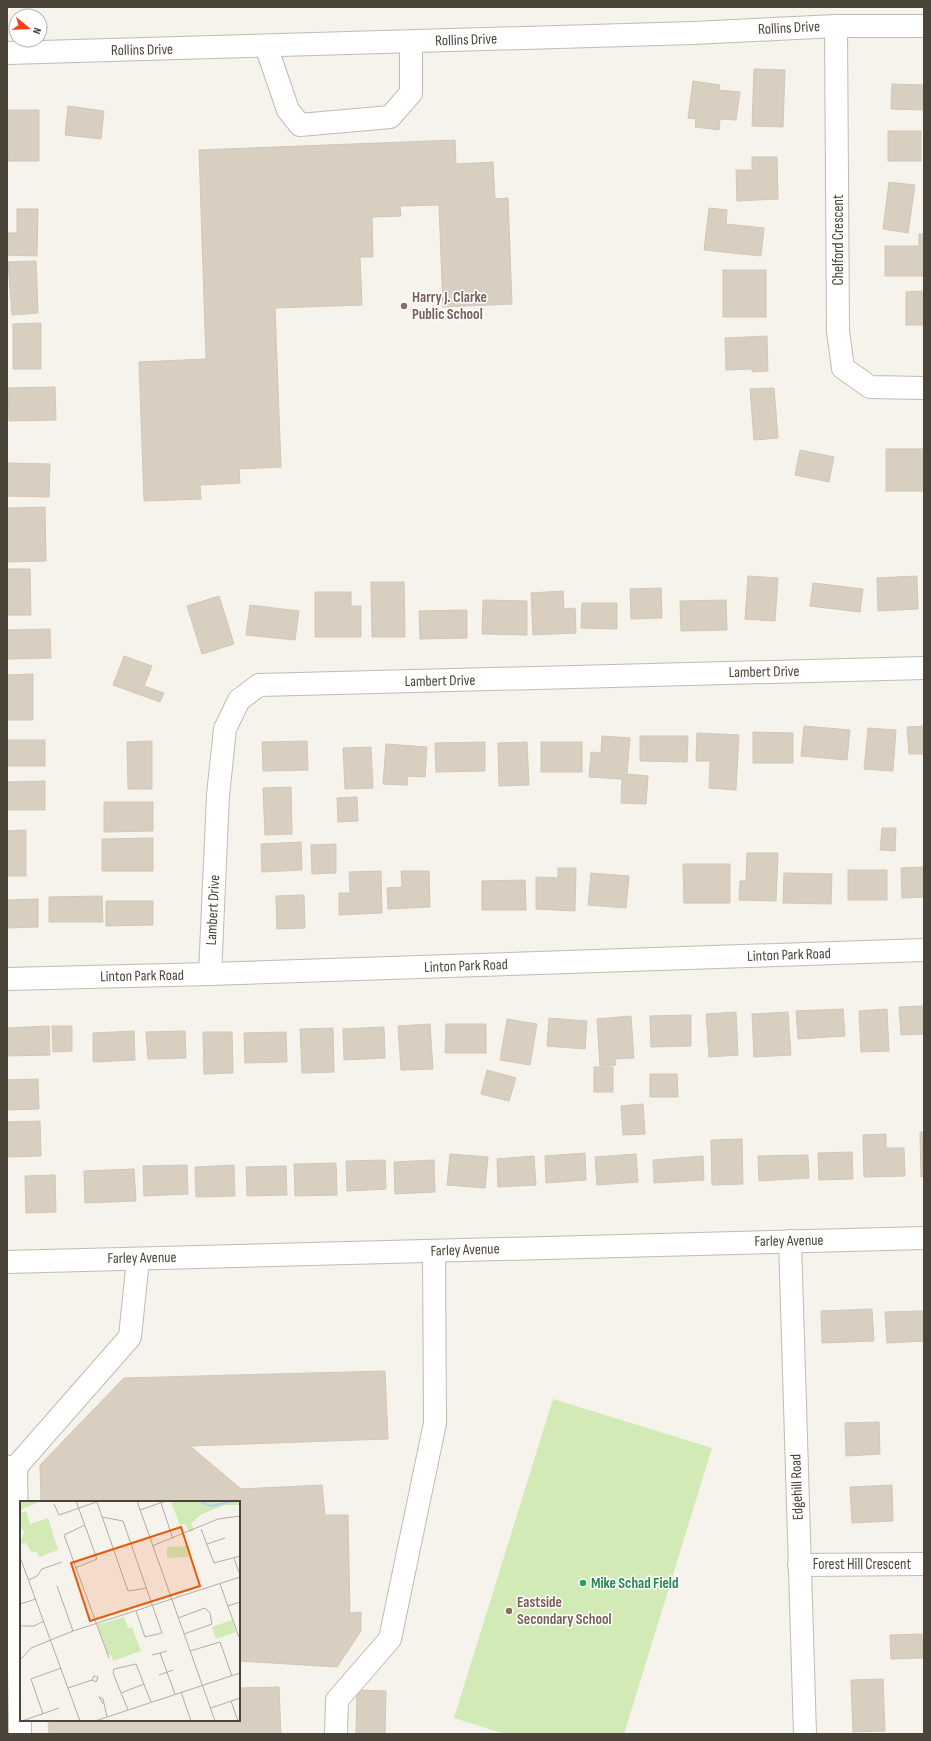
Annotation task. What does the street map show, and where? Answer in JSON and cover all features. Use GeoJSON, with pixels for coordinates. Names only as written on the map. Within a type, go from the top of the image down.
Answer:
{"type":"FeatureCollection","features":[{"type":"Feature","properties":{"kind":"street","name":"Rollins Drive"},"geometry":{"type":"LineString","coordinates":[[7,54],[693,33],[836,26],[924,26]]}},
{"type":"Feature","properties":{"kind":"street","name":"Chelford Crescent"},"geometry":{"type":"LineString","coordinates":[[836,26],[838,332],[844,368],[870,387],[924,388]]}},
{"type":"Feature","properties":{"kind":"street"},"geometry":{"type":"LineString","coordinates":[[266,46],[288,110],[300,125],[390,117],[411,93],[411,42]]}},
{"type":"Feature","properties":{"kind":"street","name":"Lambert Drive"},"geometry":{"type":"LineString","coordinates":[[210,974],[218,795],[226,729],[239,700],[259,685],[924,668]]}},
{"type":"Feature","properties":{"kind":"street","name":"Linton Park Road"},"geometry":{"type":"LineString","coordinates":[[7,979],[210,974],[924,950]]}},
{"type":"Feature","properties":{"kind":"street","name":"Farley Avenue"},"geometry":{"type":"LineString","coordinates":[[7,1262],[924,1238]]}},
{"type":"Feature","properties":{"kind":"street","name":"Edgehill Road"},"geometry":{"type":"LineString","coordinates":[[790,1241],[805,1734]]}},
{"type":"Feature","properties":{"kind":"street"},"geometry":{"type":"LineString","coordinates":[[336,1734],[337,1700],[390,1639],[435,1423],[434,1251]]}},
{"type":"Feature","properties":{"kind":"street"},"geometry":{"type":"LineString","coordinates":[[20,1734],[12,1467],[130,1337],[138,1258]]}},
{"type":"Feature","properties":{"kind":"street","name":"Forest Hill Crescent"},"geometry":{"type":"LineString","coordinates":[[800,1565],[924,1564]]}},
{"type":"Feature","properties":{"kind":"green space","name":"Mike Schad Field"},"geometry":{"type":"Polygon","coordinates":[[[553,1399],[712,1448],[624,1734],[505,1734],[454,1718],[553,1399]]]}},
{"type":"Feature","properties":{"kind":"building"},"geometry":{"type":"Polygon","coordinates":[[[754,69],[785,70],[783,127],[752,126],[754,69]]]}},
{"type":"Feature","properties":{"kind":"building"},"geometry":{"type":"Polygon","coordinates":[[[693,81],[720,85],[719,90],[740,92],[736,120],[720,119],[719,130],[695,127],[696,119],[688,118],[693,81]]]}},
{"type":"Feature","properties":{"kind":"building"},"geometry":{"type":"Polygon","coordinates":[[[892,84],[924,85],[924,110],[891,109],[892,84]]]}},
{"type":"Feature","properties":{"kind":"building"},"geometry":{"type":"Polygon","coordinates":[[[68,106],[104,111],[101,139],[65,135],[68,106]]]}},
{"type":"Feature","properties":{"kind":"building"},"geometry":{"type":"Polygon","coordinates":[[[7,110],[39,110],[39,161],[8,161],[7,110]]]}},
{"type":"Feature","properties":{"kind":"building"},"geometry":{"type":"Polygon","coordinates":[[[888,131],[921,131],[921,161],[888,161],[888,131]]]}},
{"type":"Feature","properties":{"kind":"building"},"geometry":{"type":"Polygon","coordinates":[[[455,140],[456,164],[493,162],[495,199],[508,198],[512,304],[443,307],[439,205],[400,206],[401,216],[372,217],[373,257],[360,257],[362,305],[275,308],[281,467],[239,469],[240,483],[200,485],[201,499],[144,501],[139,362],[206,359],[199,150],[455,140]]]}},
{"type":"Feature","properties":{"kind":"building"},"geometry":{"type":"Polygon","coordinates":[[[752,157],[777,157],[778,199],[737,201],[736,170],[752,170],[752,157]]]}},
{"type":"Feature","properties":{"kind":"building"},"geometry":{"type":"Polygon","coordinates":[[[889,182],[915,185],[908,233],[883,229],[889,182]]]}},
{"type":"Feature","properties":{"kind":"building"},"geometry":{"type":"Polygon","coordinates":[[[709,208],[727,210],[726,224],[764,228],[761,256],[704,250],[709,208]]]}},
{"type":"Feature","properties":{"kind":"building"},"geometry":{"type":"Polygon","coordinates":[[[17,209],[38,209],[37,256],[7,255],[7,233],[17,233],[17,209]]]}},
{"type":"Feature","properties":{"kind":"building"},"geometry":{"type":"Polygon","coordinates":[[[919,234],[924,234],[924,276],[885,276],[885,246],[919,246],[919,234]]]}},
{"type":"Feature","properties":{"kind":"building"},"geometry":{"type":"Polygon","coordinates":[[[36,261],[38,313],[12,315],[8,262],[36,261]]]}},
{"type":"Feature","properties":{"kind":"building"},"geometry":{"type":"Polygon","coordinates":[[[723,270],[766,270],[766,317],[723,317],[723,270]]]}},
{"type":"Feature","properties":{"kind":"building"},"geometry":{"type":"Polygon","coordinates":[[[924,291],[924,325],[906,325],[906,292],[924,291]]]}},
{"type":"Feature","properties":{"kind":"building"},"geometry":{"type":"Polygon","coordinates":[[[41,323],[41,369],[13,369],[13,324],[41,323]]]}},
{"type":"Feature","properties":{"kind":"building"},"geometry":{"type":"Polygon","coordinates":[[[767,336],[768,371],[752,372],[752,369],[726,370],[725,338],[767,336]]]}},
{"type":"Feature","properties":{"kind":"building"},"geometry":{"type":"Polygon","coordinates":[[[55,387],[56,420],[9,421],[8,388],[55,387]]]}},
{"type":"Feature","properties":{"kind":"building"},"geometry":{"type":"Polygon","coordinates":[[[774,388],[778,438],[754,440],[750,389],[774,388]]]}},
{"type":"Feature","properties":{"kind":"building"},"geometry":{"type":"Polygon","coordinates":[[[886,449],[924,449],[924,491],[886,491],[886,449]]]}},
{"type":"Feature","properties":{"kind":"building"},"geometry":{"type":"Polygon","coordinates":[[[800,450],[834,457],[829,482],[795,475],[800,450]]]}},
{"type":"Feature","properties":{"kind":"building"},"geometry":{"type":"Polygon","coordinates":[[[7,463],[50,464],[49,497],[7,496],[7,463]]]}},
{"type":"Feature","properties":{"kind":"building"},"geometry":{"type":"Polygon","coordinates":[[[45,507],[46,561],[7,562],[7,508],[45,507]]]}},
{"type":"Feature","properties":{"kind":"building"},"geometry":{"type":"Polygon","coordinates":[[[7,569],[30,569],[31,615],[7,615],[7,569]]]}},
{"type":"Feature","properties":{"kind":"building"},"geometry":{"type":"Polygon","coordinates":[[[748,576],[778,578],[775,621],[745,619],[748,576]]]}},
{"type":"Feature","properties":{"kind":"building"},"geometry":{"type":"Polygon","coordinates":[[[917,576],[918,609],[878,611],[877,578],[917,576]]]}},
{"type":"Feature","properties":{"kind":"building"},"geometry":{"type":"Polygon","coordinates":[[[371,582],[404,582],[405,637],[372,637],[371,582]]]}},
{"type":"Feature","properties":{"kind":"building"},"geometry":{"type":"Polygon","coordinates":[[[813,583],[863,589],[860,612],[810,606],[813,583]]]}},
{"type":"Feature","properties":{"kind":"building"},"geometry":{"type":"Polygon","coordinates":[[[661,588],[662,618],[631,619],[630,589],[661,588]]]}},
{"type":"Feature","properties":{"kind":"building"},"geometry":{"type":"Polygon","coordinates":[[[563,591],[564,609],[575,608],[576,633],[533,635],[531,593],[563,591]]]}},
{"type":"Feature","properties":{"kind":"building"},"geometry":{"type":"Polygon","coordinates":[[[315,592],[351,592],[351,606],[361,606],[361,637],[315,637],[315,592]]]}},
{"type":"Feature","properties":{"kind":"building"},"geometry":{"type":"Polygon","coordinates":[[[219,596],[234,644],[202,654],[187,606],[219,596]]]}},
{"type":"Feature","properties":{"kind":"building"},"geometry":{"type":"Polygon","coordinates":[[[483,600],[527,601],[527,635],[482,634],[483,600]]]}},
{"type":"Feature","properties":{"kind":"building"},"geometry":{"type":"Polygon","coordinates":[[[726,600],[727,630],[681,631],[680,601],[726,600]]]}},
{"type":"Feature","properties":{"kind":"building"},"geometry":{"type":"Polygon","coordinates":[[[582,603],[617,603],[617,629],[581,628],[582,603]]]}},
{"type":"Feature","properties":{"kind":"building"},"geometry":{"type":"Polygon","coordinates":[[[250,605],[299,611],[295,640],[246,635],[250,605]]]}},
{"type":"Feature","properties":{"kind":"building"},"geometry":{"type":"Polygon","coordinates":[[[467,610],[467,638],[420,639],[419,611],[467,610]]]}},
{"type":"Feature","properties":{"kind":"building"},"geometry":{"type":"Polygon","coordinates":[[[50,629],[51,658],[7,659],[7,630],[50,629]]]}},
{"type":"Feature","properties":{"kind":"building"},"geometry":{"type":"Polygon","coordinates":[[[124,656],[152,666],[144,686],[164,693],[160,702],[113,685],[124,656]]]}},
{"type":"Feature","properties":{"kind":"building"},"geometry":{"type":"Polygon","coordinates":[[[33,674],[33,720],[7,720],[7,675],[33,674]]]}},
{"type":"Feature","properties":{"kind":"building"},"geometry":{"type":"Polygon","coordinates":[[[804,726],[850,730],[847,760],[801,756],[804,726]]]}},
{"type":"Feature","properties":{"kind":"building"},"geometry":{"type":"Polygon","coordinates":[[[924,726],[924,754],[909,754],[907,727],[924,726]]]}},
{"type":"Feature","properties":{"kind":"building"},"geometry":{"type":"Polygon","coordinates":[[[868,728],[896,730],[893,771],[864,769],[868,728]]]}},
{"type":"Feature","properties":{"kind":"building"},"geometry":{"type":"Polygon","coordinates":[[[753,732],[793,733],[793,763],[753,763],[753,732]]]}},
{"type":"Feature","properties":{"kind":"building"},"geometry":{"type":"Polygon","coordinates":[[[697,733],[739,735],[736,790],[709,788],[710,761],[696,761],[697,733]]]}},
{"type":"Feature","properties":{"kind":"building"},"geometry":{"type":"Polygon","coordinates":[[[602,736],[630,738],[627,774],[648,776],[646,804],[621,803],[622,779],[589,777],[591,752],[601,753],[602,736]]]}},
{"type":"Feature","properties":{"kind":"building"},"geometry":{"type":"Polygon","coordinates":[[[640,736],[688,736],[687,762],[640,761],[640,736]]]}},
{"type":"Feature","properties":{"kind":"building"},"geometry":{"type":"Polygon","coordinates":[[[7,740],[45,740],[45,766],[7,766],[7,740]]]}},
{"type":"Feature","properties":{"kind":"building"},"geometry":{"type":"Polygon","coordinates":[[[152,741],[152,789],[128,789],[127,742],[152,741]]]}},
{"type":"Feature","properties":{"kind":"building"},"geometry":{"type":"Polygon","coordinates":[[[307,741],[308,770],[263,771],[262,742],[307,741]]]}},
{"type":"Feature","properties":{"kind":"building"},"geometry":{"type":"Polygon","coordinates":[[[485,742],[485,771],[436,772],[435,743],[485,742]]]}},
{"type":"Feature","properties":{"kind":"building"},"geometry":{"type":"Polygon","coordinates":[[[527,742],[529,785],[499,786],[498,743],[527,742]]]}},
{"type":"Feature","properties":{"kind":"building"},"geometry":{"type":"Polygon","coordinates":[[[541,742],[582,742],[582,772],[541,772],[541,742]]]}},
{"type":"Feature","properties":{"kind":"building"},"geometry":{"type":"Polygon","coordinates":[[[386,744],[427,747],[425,777],[408,776],[407,785],[383,784],[386,744]]]}},
{"type":"Feature","properties":{"kind":"building"},"geometry":{"type":"Polygon","coordinates":[[[371,747],[373,788],[345,789],[343,748],[371,747]]]}},
{"type":"Feature","properties":{"kind":"building"},"geometry":{"type":"Polygon","coordinates":[[[45,781],[45,810],[7,810],[7,782],[45,781]]]}},
{"type":"Feature","properties":{"kind":"building"},"geometry":{"type":"Polygon","coordinates":[[[291,787],[292,834],[265,835],[263,788],[291,787]]]}},
{"type":"Feature","properties":{"kind":"building"},"geometry":{"type":"Polygon","coordinates":[[[357,797],[358,821],[338,822],[337,798],[357,797]]]}},
{"type":"Feature","properties":{"kind":"building"},"geometry":{"type":"Polygon","coordinates":[[[104,802],[153,802],[153,831],[104,832],[104,802]]]}},
{"type":"Feature","properties":{"kind":"building"},"geometry":{"type":"Polygon","coordinates":[[[882,828],[896,828],[895,851],[880,850],[882,828]]]}},
{"type":"Feature","properties":{"kind":"building"},"geometry":{"type":"Polygon","coordinates":[[[26,830],[26,876],[7,876],[7,831],[26,830]]]}},
{"type":"Feature","properties":{"kind":"building"},"geometry":{"type":"Polygon","coordinates":[[[153,838],[153,871],[102,871],[102,839],[153,838]]]}},
{"type":"Feature","properties":{"kind":"building"},"geometry":{"type":"Polygon","coordinates":[[[301,842],[302,870],[262,872],[261,844],[301,842]]]}},
{"type":"Feature","properties":{"kind":"building"},"geometry":{"type":"Polygon","coordinates":[[[336,844],[336,873],[312,874],[311,845],[336,844]]]}},
{"type":"Feature","properties":{"kind":"building"},"geometry":{"type":"Polygon","coordinates":[[[747,853],[778,853],[776,901],[739,900],[740,881],[746,881],[747,853]]]}},
{"type":"Feature","properties":{"kind":"building"},"geometry":{"type":"Polygon","coordinates":[[[683,864],[730,864],[730,903],[684,903],[683,864]]]}},
{"type":"Feature","properties":{"kind":"building"},"geometry":{"type":"Polygon","coordinates":[[[924,867],[924,897],[902,898],[901,868],[924,867]]]}},
{"type":"Feature","properties":{"kind":"building"},"geometry":{"type":"Polygon","coordinates":[[[558,868],[576,868],[575,911],[536,909],[536,877],[558,878],[558,868]]]}},
{"type":"Feature","properties":{"kind":"building"},"geometry":{"type":"Polygon","coordinates":[[[848,870],[887,870],[887,900],[848,900],[848,870]]]}},
{"type":"Feature","properties":{"kind":"building"},"geometry":{"type":"Polygon","coordinates":[[[381,871],[382,913],[339,915],[339,893],[350,893],[349,872],[381,871]]]}},
{"type":"Feature","properties":{"kind":"building"},"geometry":{"type":"Polygon","coordinates":[[[401,871],[429,871],[430,907],[388,909],[387,888],[402,887],[401,871]]]}},
{"type":"Feature","properties":{"kind":"building"},"geometry":{"type":"Polygon","coordinates":[[[591,873],[629,876],[626,908],[588,905],[591,873]]]}},
{"type":"Feature","properties":{"kind":"building"},"geometry":{"type":"Polygon","coordinates":[[[784,873],[832,874],[831,904],[783,903],[784,873]]]}},
{"type":"Feature","properties":{"kind":"building"},"geometry":{"type":"Polygon","coordinates":[[[525,880],[526,910],[482,910],[482,881],[525,880]]]}},
{"type":"Feature","properties":{"kind":"building"},"geometry":{"type":"Polygon","coordinates":[[[304,895],[305,928],[277,929],[276,896],[304,895]]]}},
{"type":"Feature","properties":{"kind":"building"},"geometry":{"type":"Polygon","coordinates":[[[102,896],[103,922],[49,922],[49,897],[102,896]]]}},
{"type":"Feature","properties":{"kind":"building"},"geometry":{"type":"Polygon","coordinates":[[[38,899],[38,927],[7,928],[7,900],[38,899]]]}},
{"type":"Feature","properties":{"kind":"building"},"geometry":{"type":"Polygon","coordinates":[[[106,901],[153,901],[153,925],[106,926],[106,901]]]}},
{"type":"Feature","properties":{"kind":"building"},"geometry":{"type":"Polygon","coordinates":[[[924,1006],[924,1034],[901,1035],[899,1007],[924,1006]]]}},
{"type":"Feature","properties":{"kind":"building"},"geometry":{"type":"Polygon","coordinates":[[[843,1009],[845,1036],[798,1039],[796,1011],[843,1009]]]}},
{"type":"Feature","properties":{"kind":"building"},"geometry":{"type":"Polygon","coordinates":[[[887,1009],[889,1051],[861,1052],[859,1011],[887,1009]]]}},
{"type":"Feature","properties":{"kind":"building"},"geometry":{"type":"Polygon","coordinates":[[[736,1012],[738,1055],[709,1057],[706,1014],[736,1012]]]}},
{"type":"Feature","properties":{"kind":"building"},"geometry":{"type":"Polygon","coordinates":[[[788,1012],[791,1055],[754,1057],[752,1014],[788,1012]]]}},
{"type":"Feature","properties":{"kind":"building"},"geometry":{"type":"Polygon","coordinates":[[[691,1015],[691,1046],[651,1047],[650,1016],[691,1015]]]}},
{"type":"Feature","properties":{"kind":"building"},"geometry":{"type":"Polygon","coordinates":[[[631,1016],[634,1058],[615,1059],[616,1065],[600,1066],[597,1019],[631,1016]]]}},
{"type":"Feature","properties":{"kind":"building"},"geometry":{"type":"Polygon","coordinates":[[[549,1018],[587,1021],[585,1049],[547,1046],[549,1018]]]}},
{"type":"Feature","properties":{"kind":"building"},"geometry":{"type":"Polygon","coordinates":[[[507,1019],[537,1024],[530,1065],[500,1060],[507,1019]]]}},
{"type":"Feature","properties":{"kind":"building"},"geometry":{"type":"Polygon","coordinates":[[[430,1024],[433,1069],[401,1070],[398,1026],[430,1024]]]}},
{"type":"Feature","properties":{"kind":"building"},"geometry":{"type":"Polygon","coordinates":[[[446,1024],[486,1024],[486,1053],[445,1053],[446,1024]]]}},
{"type":"Feature","properties":{"kind":"building"},"geometry":{"type":"Polygon","coordinates":[[[49,1026],[50,1055],[7,1056],[7,1028],[49,1026]]]}},
{"type":"Feature","properties":{"kind":"building"},"geometry":{"type":"Polygon","coordinates":[[[52,1026],[72,1026],[72,1051],[53,1052],[52,1026]]]}},
{"type":"Feature","properties":{"kind":"building"},"geometry":{"type":"Polygon","coordinates":[[[384,1027],[385,1058],[344,1060],[343,1029],[384,1027]]]}},
{"type":"Feature","properties":{"kind":"building"},"geometry":{"type":"Polygon","coordinates":[[[333,1028],[334,1072],[302,1073],[300,1029],[333,1028]]]}},
{"type":"Feature","properties":{"kind":"building"},"geometry":{"type":"Polygon","coordinates":[[[134,1031],[135,1060],[93,1062],[93,1033],[134,1031]]]}},
{"type":"Feature","properties":{"kind":"building"},"geometry":{"type":"Polygon","coordinates":[[[185,1031],[186,1058],[148,1059],[146,1032],[185,1031]]]}},
{"type":"Feature","properties":{"kind":"building"},"geometry":{"type":"Polygon","coordinates":[[[203,1032],[232,1032],[233,1073],[204,1074],[203,1032]]]}},
{"type":"Feature","properties":{"kind":"building"},"geometry":{"type":"Polygon","coordinates":[[[286,1032],[287,1062],[245,1063],[244,1033],[286,1032]]]}},
{"type":"Feature","properties":{"kind":"building"},"geometry":{"type":"Polygon","coordinates":[[[594,1067],[613,1067],[613,1092],[594,1092],[594,1067]]]}},
{"type":"Feature","properties":{"kind":"building"},"geometry":{"type":"Polygon","coordinates":[[[487,1070],[516,1078],[509,1101],[481,1094],[487,1070]]]}},
{"type":"Feature","properties":{"kind":"building"},"geometry":{"type":"Polygon","coordinates":[[[650,1074],[677,1074],[678,1097],[650,1097],[650,1074]]]}},
{"type":"Feature","properties":{"kind":"building"},"geometry":{"type":"Polygon","coordinates":[[[38,1079],[39,1109],[7,1110],[7,1080],[38,1079]]]}},
{"type":"Feature","properties":{"kind":"building"},"geometry":{"type":"Polygon","coordinates":[[[643,1104],[645,1134],[623,1135],[621,1106],[643,1104]]]}},
{"type":"Feature","properties":{"kind":"building"},"geometry":{"type":"Polygon","coordinates":[[[40,1121],[41,1156],[7,1157],[7,1122],[40,1121]]]}},
{"type":"Feature","properties":{"kind":"building"},"geometry":{"type":"Polygon","coordinates":[[[920,1132],[924,1132],[924,1176],[921,1177],[920,1132]]]}},
{"type":"Feature","properties":{"kind":"building"},"geometry":{"type":"Polygon","coordinates":[[[886,1134],[886,1148],[904,1148],[905,1176],[864,1177],[863,1135],[886,1134]]]}},
{"type":"Feature","properties":{"kind":"building"},"geometry":{"type":"Polygon","coordinates":[[[742,1139],[743,1184],[712,1185],[711,1140],[742,1139]]]}},
{"type":"Feature","properties":{"kind":"building"},"geometry":{"type":"Polygon","coordinates":[[[852,1152],[853,1179],[819,1180],[818,1153],[852,1152]]]}},
{"type":"Feature","properties":{"kind":"building"},"geometry":{"type":"Polygon","coordinates":[[[585,1153],[586,1180],[546,1183],[545,1156],[585,1153]]]}},
{"type":"Feature","properties":{"kind":"building"},"geometry":{"type":"Polygon","coordinates":[[[450,1154],[488,1157],[485,1188],[447,1185],[450,1154]]]}},
{"type":"Feature","properties":{"kind":"building"},"geometry":{"type":"Polygon","coordinates":[[[636,1154],[638,1182],[597,1185],[595,1157],[636,1154]]]}},
{"type":"Feature","properties":{"kind":"building"},"geometry":{"type":"Polygon","coordinates":[[[808,1155],[809,1178],[759,1181],[758,1156],[808,1155]]]}},
{"type":"Feature","properties":{"kind":"building"},"geometry":{"type":"Polygon","coordinates":[[[534,1156],[536,1185],[498,1187],[497,1159],[534,1156]]]}},
{"type":"Feature","properties":{"kind":"building"},"geometry":{"type":"Polygon","coordinates":[[[703,1156],[704,1180],[654,1183],[653,1160],[703,1156]]]}},
{"type":"Feature","properties":{"kind":"building"},"geometry":{"type":"Polygon","coordinates":[[[385,1160],[386,1189],[347,1191],[346,1161],[385,1160]]]}},
{"type":"Feature","properties":{"kind":"building"},"geometry":{"type":"Polygon","coordinates":[[[434,1160],[435,1192],[395,1194],[394,1162],[434,1160]]]}},
{"type":"Feature","properties":{"kind":"building"},"geometry":{"type":"Polygon","coordinates":[[[336,1163],[337,1195],[295,1196],[294,1164],[336,1163]]]}},
{"type":"Feature","properties":{"kind":"building"},"geometry":{"type":"Polygon","coordinates":[[[187,1165],[188,1194],[144,1196],[143,1166],[187,1165]]]}},
{"type":"Feature","properties":{"kind":"building"},"geometry":{"type":"Polygon","coordinates":[[[234,1165],[235,1196],[196,1197],[195,1167],[234,1165]]]}},
{"type":"Feature","properties":{"kind":"building"},"geometry":{"type":"Polygon","coordinates":[[[286,1166],[287,1195],[247,1196],[246,1167],[286,1166]]]}},
{"type":"Feature","properties":{"kind":"building"},"geometry":{"type":"Polygon","coordinates":[[[134,1169],[136,1201],[85,1203],[84,1171],[134,1169]]]}},
{"type":"Feature","properties":{"kind":"building"},"geometry":{"type":"Polygon","coordinates":[[[55,1175],[56,1212],[26,1213],[25,1176],[55,1175]]]}},
{"type":"Feature","properties":{"kind":"building"},"geometry":{"type":"Polygon","coordinates":[[[872,1309],[874,1341],[822,1343],[821,1311],[872,1309]]]}},
{"type":"Feature","properties":{"kind":"building"},"geometry":{"type":"Polygon","coordinates":[[[924,1311],[924,1341],[887,1343],[885,1312],[924,1311]]]}},
{"type":"Feature","properties":{"kind":"building"},"geometry":{"type":"Polygon","coordinates":[[[385,1371],[388,1439],[190,1446],[241,1489],[322,1485],[325,1515],[348,1515],[350,1613],[361,1612],[361,1631],[337,1667],[240,1661],[240,1501],[41,1501],[40,1465],[124,1378],[385,1371]]]}},
{"type":"Feature","properties":{"kind":"building"},"geometry":{"type":"Polygon","coordinates":[[[879,1422],[880,1454],[846,1456],[845,1423],[879,1422]]]}},
{"type":"Feature","properties":{"kind":"building"},"geometry":{"type":"Polygon","coordinates":[[[892,1485],[893,1521],[852,1523],[850,1487],[892,1485]]]}},
{"type":"Feature","properties":{"kind":"building"},"geometry":{"type":"Polygon","coordinates":[[[922,1634],[923,1658],[891,1659],[890,1635],[922,1634]]]}},
{"type":"Feature","properties":{"kind":"building"},"geometry":{"type":"Polygon","coordinates":[[[883,1679],[885,1731],[853,1732],[851,1680],[883,1679]]]}},
{"type":"Feature","properties":{"kind":"building"},"geometry":{"type":"Polygon","coordinates":[[[279,1687],[281,1734],[49,1734],[48,1721],[240,1721],[240,1688],[279,1687]]]}},
{"type":"Feature","properties":{"kind":"building"},"geometry":{"type":"Polygon","coordinates":[[[357,1690],[386,1691],[385,1734],[356,1734],[357,1690]]]}},
{"type":"Feature","properties":{"kind":"place","name":"Harry J. Clarke Public School"},"geometry":{"type":"Point","coordinates":[404,306]}},
{"type":"Feature","properties":{"kind":"place","name":"Mike Schad Field"},"geometry":{"type":"Point","coordinates":[583,1583]}},
{"type":"Feature","properties":{"kind":"place","name":"Eastside Secondary School"},"geometry":{"type":"Point","coordinates":[509,1611]}}]}
